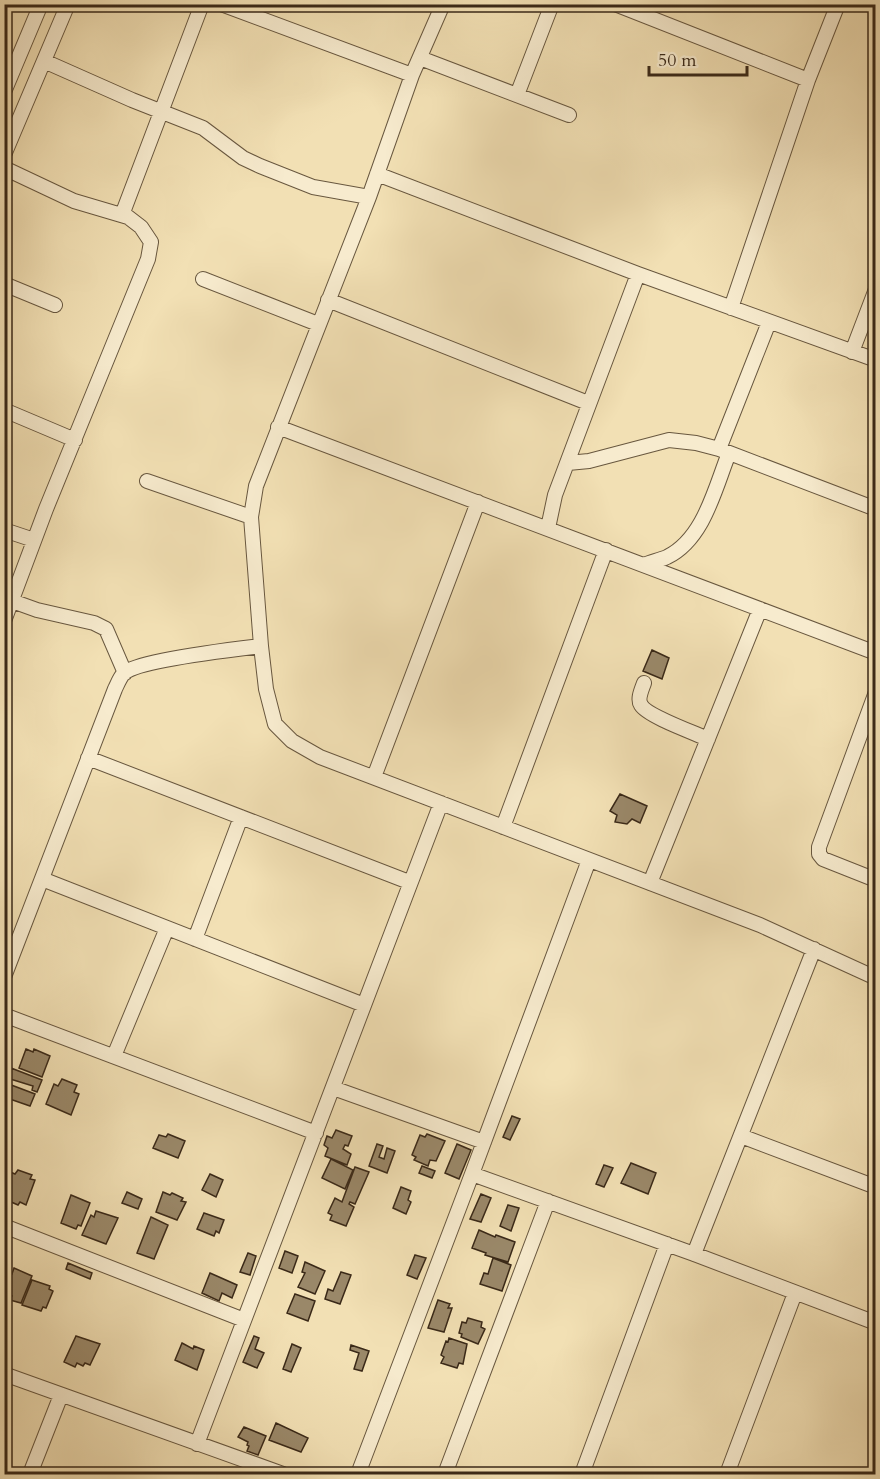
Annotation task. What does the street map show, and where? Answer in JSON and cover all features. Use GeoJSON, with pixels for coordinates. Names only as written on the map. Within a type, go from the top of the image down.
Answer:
{"type":"FeatureCollection","features":[{"type":"Feature","properties":{"kind":"street"},"geometry":{"type":"LineString","coordinates":[[122,215],[202,4]]}},
{"type":"Feature","properties":{"kind":"street"},"geometry":{"type":"LineString","coordinates":[[221,4],[237,7],[412,75]]}},
{"type":"Feature","properties":{"kind":"street"},"geometry":{"type":"LineString","coordinates":[[443,4],[412,75],[369,197],[256,486],[250,517],[266,689],[276,724],[292,741],[320,757],[760,925],[876,978]]}},
{"type":"Feature","properties":{"kind":"street"},"geometry":{"type":"LineString","coordinates":[[517,95],[552,4]]}},
{"type":"Feature","properties":{"kind":"street"},"geometry":{"type":"LineString","coordinates":[[615,4],[808,80]]}},
{"type":"Feature","properties":{"kind":"street"},"geometry":{"type":"LineString","coordinates":[[732,308],[808,80],[838,4]]}},
{"type":"Feature","properties":{"kind":"street"},"geometry":{"type":"LineString","coordinates":[[4,92],[39,5],[66,9],[4,155]]}},
{"type":"Feature","properties":{"kind":"street"},"geometry":{"type":"LineString","coordinates":[[420,58],[568,115]]}},
{"type":"Feature","properties":{"kind":"street"},"geometry":{"type":"LineString","coordinates":[[44,61],[203,128],[243,158],[313,187],[369,197]]}},
{"type":"Feature","properties":{"kind":"street"},"geometry":{"type":"LineString","coordinates":[[4,168],[74,201],[128,217],[141,227],[151,242],[148,259],[34,540],[4,621]]}},
{"type":"Feature","properties":{"kind":"street"},"geometry":{"type":"LineString","coordinates":[[377,174],[638,274],[876,360]]}},
{"type":"Feature","properties":{"kind":"street"},"geometry":{"type":"LineString","coordinates":[[548,528],[555,495],[638,274]]}},
{"type":"Feature","properties":{"kind":"street"},"geometry":{"type":"LineString","coordinates":[[203,279],[318,324]]}},
{"type":"Feature","properties":{"kind":"street"},"geometry":{"type":"LineString","coordinates":[[4,284],[55,305]]}},
{"type":"Feature","properties":{"kind":"street"},"geometry":{"type":"LineString","coordinates":[[852,352],[876,289]]}},
{"type":"Feature","properties":{"kind":"street"},"geometry":{"type":"LineString","coordinates":[[328,300],[588,404]]}},
{"type":"Feature","properties":{"kind":"street"},"geometry":{"type":"LineString","coordinates":[[644,565],[668,556],[686,543],[700,524],[769,322]]}},
{"type":"Feature","properties":{"kind":"street"},"geometry":{"type":"LineString","coordinates":[[4,410],[75,440]]}},
{"type":"Feature","properties":{"kind":"street"},"geometry":{"type":"LineString","coordinates":[[278,426],[876,653]]}},
{"type":"Feature","properties":{"kind":"street"},"geometry":{"type":"LineString","coordinates":[[568,463],[589,461],[669,440],[696,443],[724,451],[876,509]]}},
{"type":"Feature","properties":{"kind":"street"},"geometry":{"type":"LineString","coordinates":[[147,481],[250,517]]}},
{"type":"Feature","properties":{"kind":"street"},"geometry":{"type":"LineString","coordinates":[[374,777],[478,502]]}},
{"type":"Feature","properties":{"kind":"street"},"geometry":{"type":"LineString","coordinates":[[4,530],[34,540]]}},
{"type":"Feature","properties":{"kind":"street"},"geometry":{"type":"LineString","coordinates":[[503,827],[606,550]]}},
{"type":"Feature","properties":{"kind":"street"},"geometry":{"type":"LineString","coordinates":[[12,601],[37,610],[94,623],[106,629],[124,673]]}},
{"type":"Feature","properties":{"kind":"street"},"geometry":{"type":"LineString","coordinates":[[650,884],[760,609]]}},
{"type":"Feature","properties":{"kind":"street"},"geometry":{"type":"LineString","coordinates":[[4,977],[115,689],[124,673],[165,660],[261,646]]}},
{"type":"Feature","properties":{"kind":"street"},"geometry":{"type":"LineString","coordinates":[[644,682],[639,699],[641,706],[649,713],[708,739]]}},
{"type":"Feature","properties":{"kind":"street"},"geometry":{"type":"LineString","coordinates":[[876,692],[819,847],[819,854],[823,859],[876,880]]}},
{"type":"Feature","properties":{"kind":"street"},"geometry":{"type":"LineString","coordinates":[[88,758],[409,882]]}},
{"type":"Feature","properties":{"kind":"street"},"geometry":{"type":"LineString","coordinates":[[197,1444],[409,882],[441,804]]}},
{"type":"Feature","properties":{"kind":"street"},"geometry":{"type":"LineString","coordinates":[[195,939],[242,817]]}},
{"type":"Feature","properties":{"kind":"street"},"geometry":{"type":"LineString","coordinates":[[358,1474],[589,860]]}},
{"type":"Feature","properties":{"kind":"street"},"geometry":{"type":"LineString","coordinates":[[42,879],[364,1005]]}},
{"type":"Feature","properties":{"kind":"street"},"geometry":{"type":"LineString","coordinates":[[114,1056],[167,928]]}},
{"type":"Feature","properties":{"kind":"street"},"geometry":{"type":"LineString","coordinates":[[694,1254],[814,949]]}},
{"type":"Feature","properties":{"kind":"street"},"geometry":{"type":"LineString","coordinates":[[4,1015],[316,1133]]}},
{"type":"Feature","properties":{"kind":"street"},"geometry":{"type":"LineString","coordinates":[[333,1088],[484,1142]]}},
{"type":"Feature","properties":{"kind":"street"},"geometry":{"type":"LineString","coordinates":[[741,1136],[876,1187]]}},
{"type":"Feature","properties":{"kind":"street"},"geometry":{"type":"LineString","coordinates":[[472,1174],[876,1323]]}},
{"type":"Feature","properties":{"kind":"street"},"geometry":{"type":"LineString","coordinates":[[445,1474],[548,1201]]}},
{"type":"Feature","properties":{"kind":"street"},"geometry":{"type":"LineString","coordinates":[[4,1226],[244,1320]]}},
{"type":"Feature","properties":{"kind":"street"},"geometry":{"type":"LineString","coordinates":[[582,1474],[667,1244]]}},
{"type":"Feature","properties":{"kind":"street"},"geometry":{"type":"LineString","coordinates":[[727,1474],[795,1293]]}},
{"type":"Feature","properties":{"kind":"street"},"geometry":{"type":"LineString","coordinates":[[4,1374],[277,1473]]}},
{"type":"Feature","properties":{"kind":"street"},"geometry":{"type":"LineString","coordinates":[[30,1474],[61,1395]]}},
{"type":"Feature","properties":{"kind":"building"},"geometry":{"type":"Polygon","coordinates":[[[652,650],[669,658],[662,679],[643,671],[652,650]]]}},
{"type":"Feature","properties":{"kind":"building"},"geometry":{"type":"Polygon","coordinates":[[[620,794],[647,806],[640,823],[632,819],[627,824],[615,822],[617,815],[610,811],[620,794]]]}},
{"type":"Feature","properties":{"kind":"building"},"geometry":{"type":"Polygon","coordinates":[[[26,1049],[33,1052],[34,1049],[50,1056],[42,1077],[19,1068],[26,1049]]]}},
{"type":"Feature","properties":{"kind":"building"},"geometry":{"type":"Polygon","coordinates":[[[11,1068],[42,1080],[37,1092],[32,1090],[33,1086],[7,1078],[11,1068]]]}},
{"type":"Feature","properties":{"kind":"building"},"geometry":{"type":"Polygon","coordinates":[[[62,1079],[77,1085],[74,1092],[79,1094],[71,1115],[46,1104],[54,1084],[58,1086],[62,1079]]]}},
{"type":"Feature","properties":{"kind":"building"},"geometry":{"type":"Polygon","coordinates":[[[6,1083],[35,1094],[30,1106],[4,1097],[6,1083]]]}},
{"type":"Feature","properties":{"kind":"building"},"geometry":{"type":"Polygon","coordinates":[[[512,1116],[520,1119],[510,1140],[503,1137],[512,1116]]]}},
{"type":"Feature","properties":{"kind":"building"},"geometry":{"type":"Polygon","coordinates":[[[336,1130],[352,1136],[348,1146],[345,1145],[343,1149],[351,1154],[347,1165],[325,1156],[328,1148],[324,1145],[327,1136],[332,1138],[336,1130]]]}},
{"type":"Feature","properties":{"kind":"building"},"geometry":{"type":"Polygon","coordinates":[[[168,1134],[185,1141],[178,1158],[153,1148],[159,1135],[166,1137],[168,1134]]]}},
{"type":"Feature","properties":{"kind":"building"},"geometry":{"type":"Polygon","coordinates":[[[427,1134],[445,1141],[436,1161],[430,1160],[428,1166],[414,1160],[416,1157],[412,1155],[420,1135],[425,1137],[427,1134]]]}},
{"type":"Feature","properties":{"kind":"building"},"geometry":{"type":"Polygon","coordinates":[[[377,1144],[383,1146],[379,1157],[384,1159],[387,1148],[395,1151],[387,1173],[369,1166],[377,1144]]]}},
{"type":"Feature","properties":{"kind":"building"},"geometry":{"type":"Polygon","coordinates":[[[457,1144],[471,1150],[459,1179],[445,1173],[457,1144]]]}},
{"type":"Feature","properties":{"kind":"building"},"geometry":{"type":"Polygon","coordinates":[[[331,1159],[353,1170],[345,1189],[322,1178],[331,1159]]]}},
{"type":"Feature","properties":{"kind":"building"},"geometry":{"type":"Polygon","coordinates":[[[631,1163],[656,1173],[648,1194],[621,1183],[631,1163]]]}},
{"type":"Feature","properties":{"kind":"building"},"geometry":{"type":"Polygon","coordinates":[[[604,1165],[613,1168],[604,1187],[596,1184],[604,1165]]]}},
{"type":"Feature","properties":{"kind":"building"},"geometry":{"type":"Polygon","coordinates":[[[422,1166],[435,1171],[432,1178],[419,1173],[422,1166]]]}},
{"type":"Feature","properties":{"kind":"building"},"geometry":{"type":"Polygon","coordinates":[[[355,1167],[369,1172],[355,1204],[350,1202],[349,1204],[354,1207],[346,1226],[330,1220],[332,1215],[328,1213],[335,1198],[342,1202],[355,1167]]]}},
{"type":"Feature","properties":{"kind":"building"},"geometry":{"type":"Polygon","coordinates":[[[18,1170],[32,1175],[30,1179],[35,1180],[26,1205],[20,1202],[18,1205],[9,1201],[11,1196],[4,1194],[4,1179],[8,1171],[15,1174],[18,1170]]]}},
{"type":"Feature","properties":{"kind":"building"},"geometry":{"type":"Polygon","coordinates":[[[210,1174],[223,1180],[216,1197],[202,1190],[210,1174]]]}},
{"type":"Feature","properties":{"kind":"building"},"geometry":{"type":"Polygon","coordinates":[[[401,1187],[411,1191],[408,1200],[411,1202],[406,1214],[393,1208],[401,1187]]]}},
{"type":"Feature","properties":{"kind":"building"},"geometry":{"type":"Polygon","coordinates":[[[127,1192],[142,1199],[138,1209],[122,1203],[127,1192]]]}},
{"type":"Feature","properties":{"kind":"building"},"geometry":{"type":"Polygon","coordinates":[[[163,1192],[170,1195],[172,1193],[183,1198],[181,1201],[186,1202],[177,1220],[156,1212],[163,1192]]]}},
{"type":"Feature","properties":{"kind":"building"},"geometry":{"type":"Polygon","coordinates":[[[481,1194],[491,1198],[481,1222],[470,1219],[481,1194]]]}},
{"type":"Feature","properties":{"kind":"building"},"geometry":{"type":"Polygon","coordinates":[[[71,1195],[90,1203],[81,1226],[78,1225],[76,1229],[61,1223],[71,1195]]]}},
{"type":"Feature","properties":{"kind":"building"},"geometry":{"type":"Polygon","coordinates":[[[508,1205],[519,1208],[511,1231],[500,1226],[508,1205]]]}},
{"type":"Feature","properties":{"kind":"building"},"geometry":{"type":"Polygon","coordinates":[[[96,1211],[118,1218],[106,1244],[82,1235],[91,1215],[94,1217],[96,1211]]]}},
{"type":"Feature","properties":{"kind":"building"},"geometry":{"type":"Polygon","coordinates":[[[204,1213],[224,1220],[219,1233],[216,1231],[214,1236],[197,1229],[204,1213]]]}},
{"type":"Feature","properties":{"kind":"building"},"geometry":{"type":"Polygon","coordinates":[[[151,1217],[168,1225],[154,1259],[137,1253],[151,1217]]]}},
{"type":"Feature","properties":{"kind":"building"},"geometry":{"type":"Polygon","coordinates":[[[479,1230],[515,1242],[508,1262],[485,1255],[486,1253],[472,1248],[479,1230]]]}},
{"type":"Feature","properties":{"kind":"building"},"geometry":{"type":"Polygon","coordinates":[[[285,1251],[298,1256],[292,1273],[279,1268],[285,1251]]]}},
{"type":"Feature","properties":{"kind":"building"},"geometry":{"type":"Polygon","coordinates":[[[248,1253],[256,1256],[250,1275],[240,1272],[248,1253]]]}},
{"type":"Feature","properties":{"kind":"building"},"geometry":{"type":"Polygon","coordinates":[[[415,1255],[426,1258],[417,1279],[407,1275],[415,1255]]]}},
{"type":"Feature","properties":{"kind":"building"},"geometry":{"type":"Polygon","coordinates":[[[493,1258],[511,1265],[502,1291],[480,1284],[484,1273],[488,1274],[493,1258]]]}},
{"type":"Feature","properties":{"kind":"building"},"geometry":{"type":"Polygon","coordinates":[[[305,1262],[325,1271],[315,1294],[298,1287],[305,1273],[302,1272],[305,1262]]]}},
{"type":"Feature","properties":{"kind":"building"},"geometry":{"type":"Polygon","coordinates":[[[68,1263],[92,1273],[90,1279],[66,1269],[68,1263]]]}},
{"type":"Feature","properties":{"kind":"building"},"geometry":{"type":"Polygon","coordinates":[[[14,1268],[32,1276],[21,1303],[10,1300],[12,1296],[8,1295],[11,1287],[4,1285],[5,1271],[12,1274],[14,1268]]]}},
{"type":"Feature","properties":{"kind":"building"},"geometry":{"type":"Polygon","coordinates":[[[341,1272],[351,1275],[340,1304],[325,1299],[328,1289],[333,1291],[341,1272]]]}},
{"type":"Feature","properties":{"kind":"building"},"geometry":{"type":"Polygon","coordinates":[[[210,1273],[237,1285],[232,1298],[222,1293],[219,1301],[202,1293],[210,1273]]]}},
{"type":"Feature","properties":{"kind":"building"},"geometry":{"type":"Polygon","coordinates":[[[32,1280],[50,1286],[49,1289],[53,1291],[46,1308],[43,1307],[41,1311],[22,1305],[32,1280]]]}},
{"type":"Feature","properties":{"kind":"building"},"geometry":{"type":"Polygon","coordinates":[[[295,1294],[315,1301],[308,1321],[287,1313],[295,1294]]]}},
{"type":"Feature","properties":{"kind":"building"},"geometry":{"type":"Polygon","coordinates":[[[438,1300],[450,1304],[448,1308],[452,1308],[444,1332],[428,1328],[438,1300]]]}},
{"type":"Feature","properties":{"kind":"building"},"geometry":{"type":"Polygon","coordinates":[[[468,1318],[482,1322],[481,1327],[485,1329],[478,1344],[461,1337],[462,1334],[459,1333],[462,1322],[466,1323],[468,1318]]]}},
{"type":"Feature","properties":{"kind":"building"},"geometry":{"type":"Polygon","coordinates":[[[76,1336],[100,1344],[90,1365],[85,1363],[83,1366],[77,1363],[75,1367],[64,1362],[76,1336]]]}},
{"type":"Feature","properties":{"kind":"building"},"geometry":{"type":"Polygon","coordinates":[[[254,1336],[259,1338],[255,1349],[264,1353],[257,1368],[243,1362],[254,1336]]]}},
{"type":"Feature","properties":{"kind":"building"},"geometry":{"type":"Polygon","coordinates":[[[449,1338],[467,1344],[463,1364],[459,1363],[457,1368],[441,1363],[444,1357],[441,1355],[449,1338]]]}},
{"type":"Feature","properties":{"kind":"building"},"geometry":{"type":"Polygon","coordinates":[[[182,1343],[193,1349],[194,1346],[204,1350],[197,1370],[175,1360],[182,1343]]]}},
{"type":"Feature","properties":{"kind":"building"},"geometry":{"type":"Polygon","coordinates":[[[292,1344],[301,1348],[291,1372],[283,1369],[292,1344]]]}},
{"type":"Feature","properties":{"kind":"building"},"geometry":{"type":"Polygon","coordinates":[[[351,1345],[369,1351],[362,1371],[354,1369],[359,1353],[350,1350],[351,1345]]]}},
{"type":"Feature","properties":{"kind":"building"},"geometry":{"type":"Polygon","coordinates":[[[276,1423],[308,1438],[301,1452],[269,1440],[276,1423]]]}},
{"type":"Feature","properties":{"kind":"building"},"geometry":{"type":"Polygon","coordinates":[[[244,1427],[266,1436],[258,1455],[247,1451],[248,1442],[238,1437],[244,1427]]]}}]}
